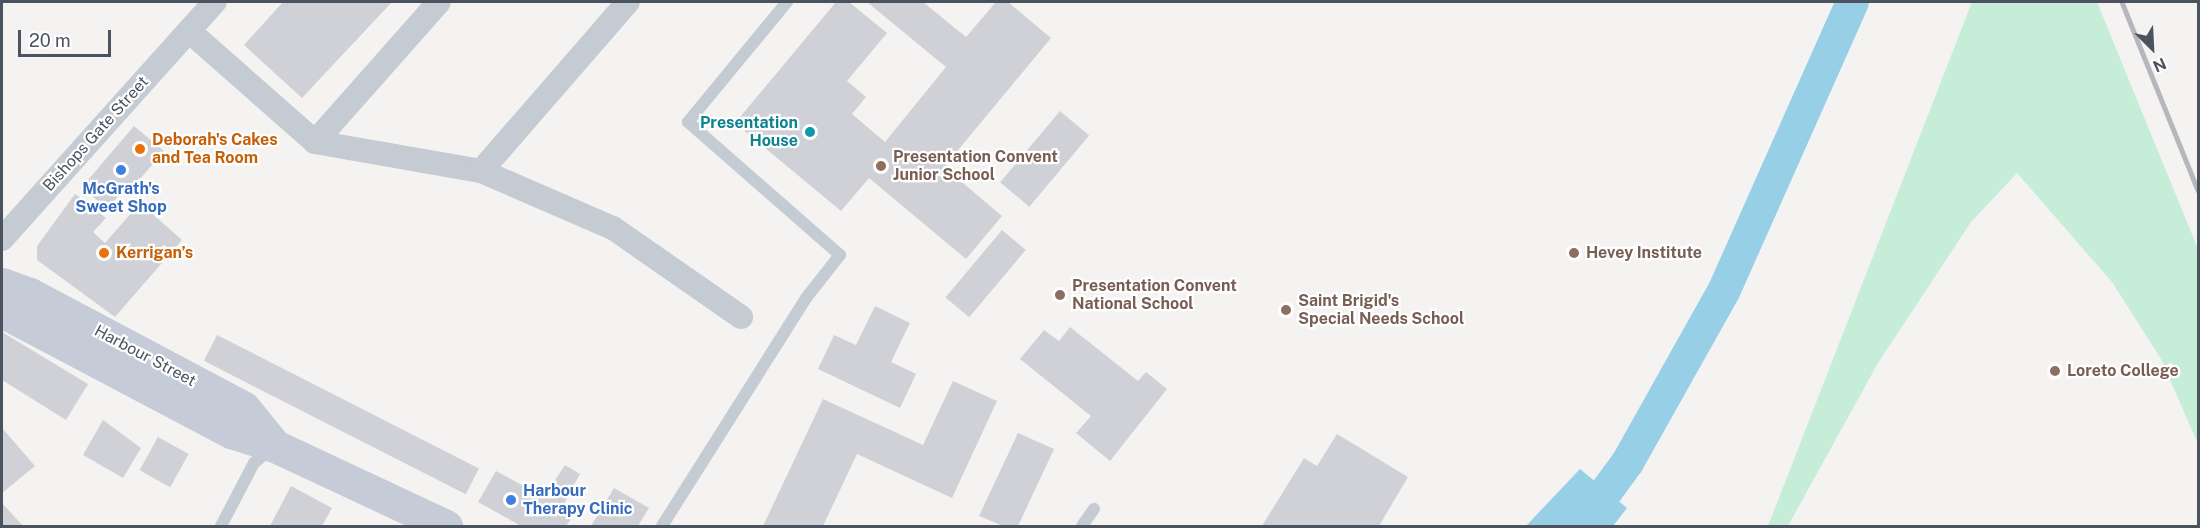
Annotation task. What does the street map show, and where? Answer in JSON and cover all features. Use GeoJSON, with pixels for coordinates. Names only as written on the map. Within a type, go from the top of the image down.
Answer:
{"type":"FeatureCollection","features":[{"type":"Feature","properties":{"kind":"street","name":"Bishops Gate Street"},"geometry":{"type":"LineString","coordinates":[[2,239],[215,2]]}},
{"type":"Feature","properties":{"kind":"street"},"geometry":{"type":"LineString","coordinates":[[315,142],[439,2]]}},
{"type":"Feature","properties":{"kind":"street"},"geometry":{"type":"LineString","coordinates":[[481,171],[628,2]]}},
{"type":"Feature","properties":{"kind":"street"},"geometry":{"type":"LineString","coordinates":[[189,31],[315,142],[481,171],[613,228],[741,317]]}},
{"type":"Feature","properties":{"kind":"street","name":"Harbour Street"},"geometry":{"type":"LineString","coordinates":[[2,284],[30,294],[244,408],[275,446]]}},
{"type":"Feature","properties":{"kind":"street","name":"Harbour Street"},"geometry":{"type":"LineString","coordinates":[[2,307],[9,315],[231,432],[275,446],[446,526]]}},
{"type":"Feature","properties":{"kind":"lane"},"geometry":{"type":"LineString","coordinates":[[662,526],[806,298],[840,255],[688,122],[787,2]]}},
{"type":"Feature","properties":{"kind":"lane"},"geometry":{"type":"LineString","coordinates":[[221,526],[254,463],[275,446]]}},
{"type":"Feature","properties":{"kind":"lane"},"geometry":{"type":"LineString","coordinates":[[1082,526],[1094,509]]}},
{"type":"Feature","properties":{"kind":"green space"},"geometry":{"type":"Polygon","coordinates":[[[1972,2],[2097,2],[2198,249],[2198,444],[2161,359],[2112,282],[2017,173],[1971,222],[1878,363],[1788,526],[1768,526],[1972,2]]]}},
{"type":"Feature","properties":{"kind":"water"},"geometry":{"type":"Polygon","coordinates":[[[1580,469],[1627,508],[1613,526],[1526,526],[1580,469]]]}},
{"type":"Feature","properties":{"kind":"building"},"geometry":{"type":"Polygon","coordinates":[[[283,2],[392,2],[302,98],[244,45],[283,2]]]}},
{"type":"Feature","properties":{"kind":"building","name":"Presentation House"},"geometry":{"type":"Polygon","coordinates":[[[836,2],[849,2],[887,33],[847,81],[866,97],[852,114],[885,142],[946,67],[867,2],[923,2],[966,37],[996,2],[1008,2],[1051,38],[944,167],[1002,216],[966,259],[869,178],[841,211],[735,123],[836,2]]]}},
{"type":"Feature","properties":{"kind":"building"},"geometry":{"type":"Polygon","coordinates":[[[1060,111],[1089,135],[1029,207],[1000,182],[1060,111]]]}},
{"type":"Feature","properties":{"kind":"building"},"geometry":{"type":"Polygon","coordinates":[[[134,126],[164,151],[127,194],[123,191],[107,209],[82,187],[134,126]]]}},
{"type":"Feature","properties":{"kind":"building","name":"Kerrigan’s"},"geometry":{"type":"Polygon","coordinates":[[[75,194],[106,218],[93,232],[105,243],[140,203],[182,240],[115,317],[37,260],[37,246],[75,194]]]}},
{"type":"Feature","properties":{"kind":"building"},"geometry":{"type":"Polygon","coordinates":[[[1002,230],[1026,250],[969,317],[945,297],[1002,230]]]}},
{"type":"Feature","properties":{"kind":"building"},"geometry":{"type":"Polygon","coordinates":[[[875,306],[910,323],[891,362],[916,374],[900,408],[818,369],[834,335],[856,345],[875,306]]]}},
{"type":"Feature","properties":{"kind":"building"},"geometry":{"type":"Polygon","coordinates":[[[1070,327],[1138,381],[1146,372],[1167,389],[1110,461],[1076,433],[1091,416],[1020,359],[1044,330],[1059,341],[1070,327]]]}},
{"type":"Feature","properties":{"kind":"building"},"geometry":{"type":"Polygon","coordinates":[[[2,332],[88,384],[66,420],[2,380],[2,332]]]}},
{"type":"Feature","properties":{"kind":"building"},"geometry":{"type":"Polygon","coordinates":[[[217,335],[479,468],[466,494],[204,361],[217,335]]]}},
{"type":"Feature","properties":{"kind":"building"},"geometry":{"type":"Polygon","coordinates":[[[953,381],[997,401],[952,498],[857,454],[823,526],[763,526],[823,399],[923,445],[953,381]]]}},
{"type":"Feature","properties":{"kind":"building"},"geometry":{"type":"Polygon","coordinates":[[[103,420],[141,448],[123,478],[83,455],[103,420]]]}},
{"type":"Feature","properties":{"kind":"building"},"geometry":{"type":"Polygon","coordinates":[[[2,430],[35,466],[2,493],[2,430]]]}},
{"type":"Feature","properties":{"kind":"building"},"geometry":{"type":"Polygon","coordinates":[[[1018,433],[1054,449],[1018,526],[1003,526],[979,516],[1018,433]]]}},
{"type":"Feature","properties":{"kind":"building"},"geometry":{"type":"Polygon","coordinates":[[[1337,434],[1408,477],[1379,526],[1262,526],[1304,458],[1317,466],[1337,434]]]}},
{"type":"Feature","properties":{"kind":"building"},"geometry":{"type":"Polygon","coordinates":[[[158,437],[189,454],[170,487],[140,470],[158,437]]]}},
{"type":"Feature","properties":{"kind":"building"},"geometry":{"type":"Polygon","coordinates":[[[565,465],[580,474],[559,513],[571,519],[566,526],[521,526],[478,502],[496,471],[544,497],[565,465]]]}},
{"type":"Feature","properties":{"kind":"building"},"geometry":{"type":"Polygon","coordinates":[[[291,486],[332,508],[322,526],[270,526],[291,486]]]}},
{"type":"Feature","properties":{"kind":"building"},"geometry":{"type":"Polygon","coordinates":[[[614,488],[649,508],[638,526],[591,526],[614,488]]]}},
{"type":"Feature","properties":{"kind":"building"},"geometry":{"type":"Polygon","coordinates":[[[2,503],[23,526],[2,526],[2,503]]]}},
{"type":"Feature","properties":{"kind":"waterway"},"geometry":{"type":"LineString","coordinates":[[1580,526],[1627,462],[1724,289],[1852,2]]}},
{"type":"Feature","properties":{"kind":"railway"},"geometry":{"type":"LineString","coordinates":[[2122,2],[2198,190]]}},
{"type":"Feature","properties":{"kind":"place","name":"Presentation House"},"geometry":{"type":"Point","coordinates":[810,132]}},
{"type":"Feature","properties":{"kind":"place","name":"Deborah's Cakes and Tea Room"},"geometry":{"type":"Point","coordinates":[140,149]}},
{"type":"Feature","properties":{"kind":"place","name":"Presentation Convent Junior School"},"geometry":{"type":"Point","coordinates":[881,166]}},
{"type":"Feature","properties":{"kind":"place","name":"McGrath's Sweet Shop"},"geometry":{"type":"Point","coordinates":[121,170]}},
{"type":"Feature","properties":{"kind":"place","name":"Kerrigan’s"},"geometry":{"type":"Point","coordinates":[104,253]}},
{"type":"Feature","properties":{"kind":"place","name":"Hevey Institute"},"geometry":{"type":"Point","coordinates":[1574,253]}},
{"type":"Feature","properties":{"kind":"place","name":"Presentation Convent National School"},"geometry":{"type":"Point","coordinates":[1060,295]}},
{"type":"Feature","properties":{"kind":"place","name":"Saint Brigid's Special Needs School"},"geometry":{"type":"Point","coordinates":[1286,310]}},
{"type":"Feature","properties":{"kind":"place","name":"Loreto College"},"geometry":{"type":"Point","coordinates":[2055,371]}},
{"type":"Feature","properties":{"kind":"place","name":"Harbour Therapy Clinic"},"geometry":{"type":"Point","coordinates":[511,500]}}]}
